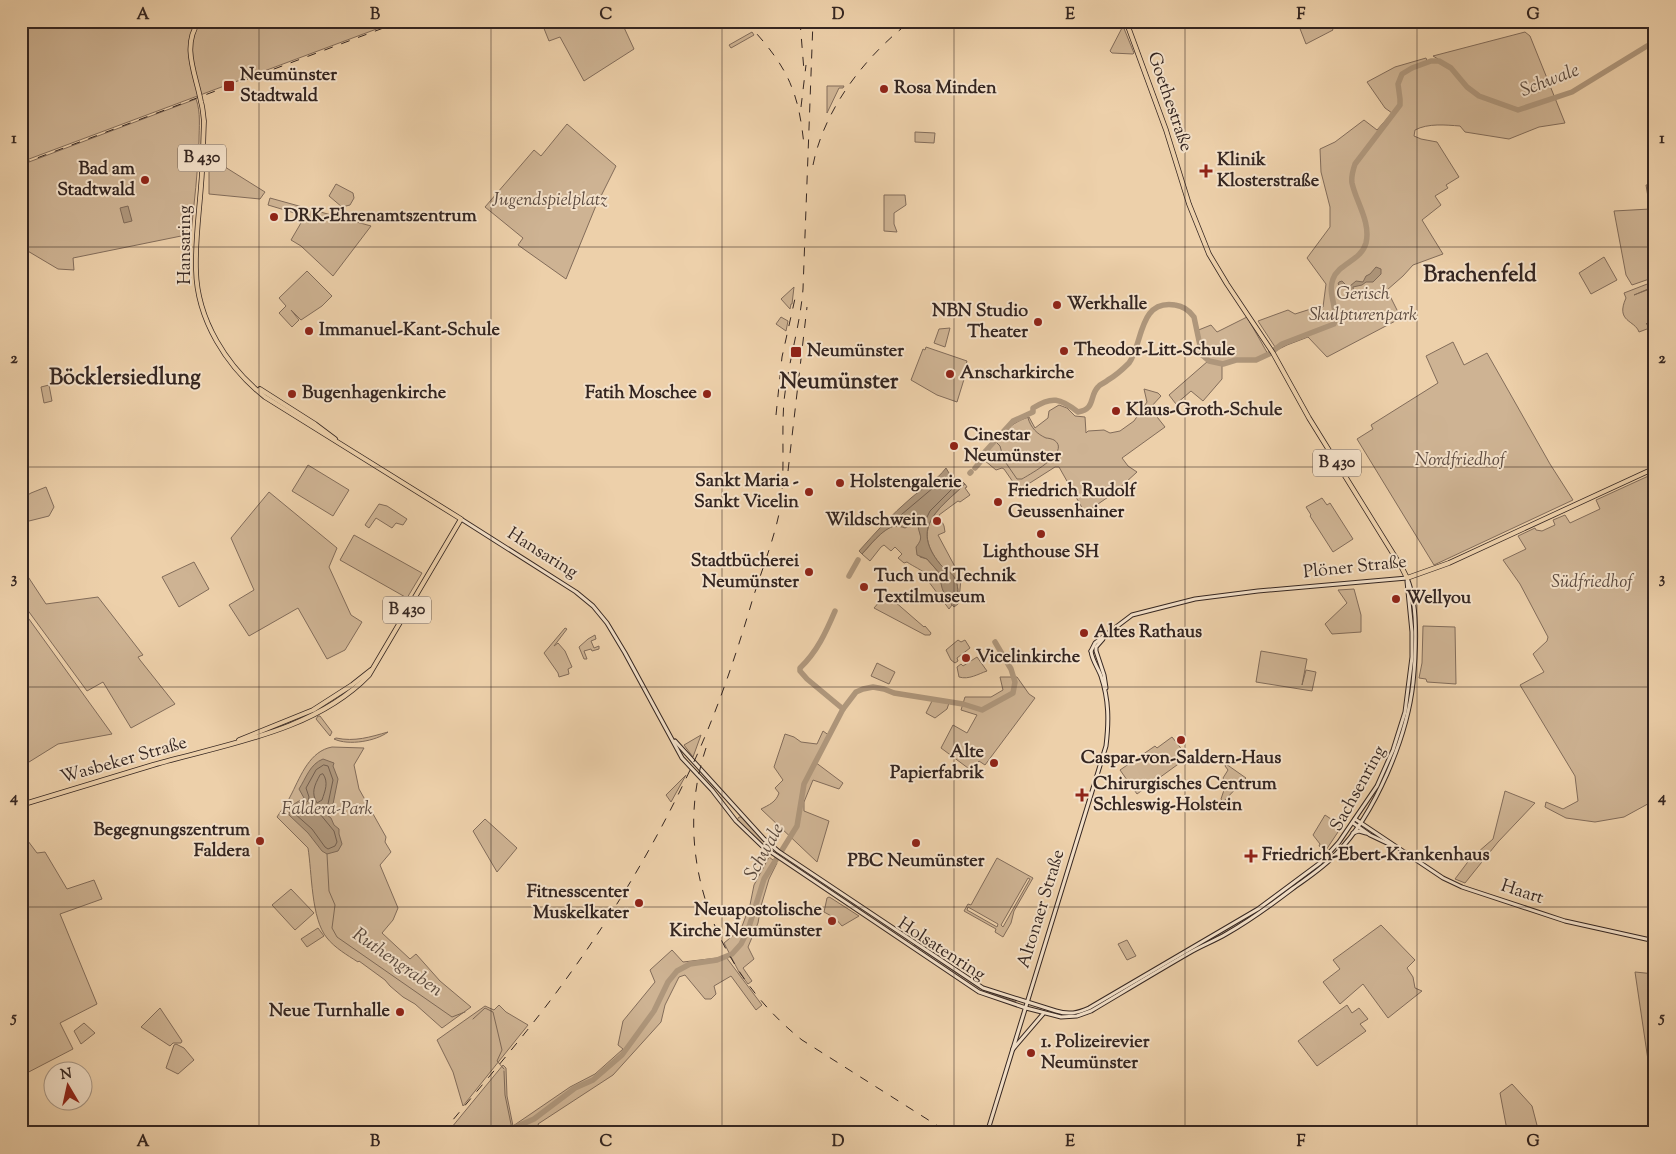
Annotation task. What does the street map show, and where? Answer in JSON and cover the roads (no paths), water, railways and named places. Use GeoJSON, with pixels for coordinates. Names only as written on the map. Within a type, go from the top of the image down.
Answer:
{"type":"FeatureCollection","features":[{"type":"Feature","properties":{"kind":"main road","name":"Hansaring"},"geometry":{"type":"LineString","coordinates":[[199,21],[192,34],[190,53],[204,121],[196,270],[204,313],[217,341],[234,365],[265,397],[576,592],[593,606],[607,623],[626,653],[676,748],[688,765]]}},
{"type":"Feature","properties":{"kind":"main road","name":"Goethestraße"},"geometry":{"type":"LineString","coordinates":[[1126,21],[1166,130],[1185,192],[1215,266],[1270,348],[1309,418],[1407,578]]}},
{"type":"Feature","properties":{"kind":"main road","name":"Plöner Straße"},"geometry":{"type":"LineString","coordinates":[[1091,651],[1094,644],[1132,615],[1195,599],[1258,591],[1407,578],[1449,563],[1655,468]]}},
{"type":"Feature","properties":{"kind":"main road","name":"B 430"},"geometry":{"type":"LineString","coordinates":[[372,669],[461,519]]}},
{"type":"Feature","properties":{"kind":"main road","name":"Sachsenring"},"geometry":{"type":"LineString","coordinates":[[1214,934],[1258,910],[1317,866],[1332,852],[1377,786],[1395,744],[1405,712],[1412,657],[1412,632],[1407,578]]}},
{"type":"Feature","properties":{"kind":"main road","name":"Sachsenring"},"geometry":{"type":"LineString","coordinates":[[1216,940],[1254,917],[1322,867],[1342,848],[1360,822],[1383,782],[1404,732],[1415,663],[1415,632],[1411,588],[1407,578]]}},
{"type":"Feature","properties":{"kind":"main road","name":"Plöner Straße"},"geometry":{"type":"LineString","coordinates":[[1095,649],[1105,636]]}},
{"type":"Feature","properties":{"kind":"main road","name":"Altonaer Straße"},"geometry":{"type":"LineString","coordinates":[[987,1133],[1106,746],[1108,713],[1106,683],[1095,649]]}},
{"type":"Feature","properties":{"kind":"main road","name":"Altonaer Straße"},"geometry":{"type":"LineString","coordinates":[[1091,651],[1097,657]]}},
{"type":"Feature","properties":{"kind":"main road","name":"Altonaer Straße"},"geometry":{"type":"LineString","coordinates":[[1091,651],[1106,691]]}},
{"type":"Feature","properties":{"kind":"main road"},"geometry":{"type":"LineString","coordinates":[[1096,665],[1102,668]]}},
{"type":"Feature","properties":{"kind":"main road","name":"Wasbeker Straße"},"geometry":{"type":"LineString","coordinates":[[234,743],[315,709],[352,685],[372,669]]}},
{"type":"Feature","properties":{"kind":"main road","name":"Wasbeker Straße"},"geometry":{"type":"LineString","coordinates":[[21,805],[272,732],[312,715],[351,691],[369,676],[372,669]]}},
{"type":"Feature","properties":{"kind":"main road","name":"Hansaring"},"geometry":{"type":"LineString","coordinates":[[672,738],[692,761]]}},
{"type":"Feature","properties":{"kind":"main road","name":"Holsatenring"},"geometry":{"type":"LineString","coordinates":[[692,761],[778,851],[983,988],[1027,1003],[1066,1014],[1082,1011],[1214,934]]}},
{"type":"Feature","properties":{"kind":"main road","name":"Holsatenring"},"geometry":{"type":"LineString","coordinates":[[688,765],[712,790],[742,827],[762,846],[974,989],[990,997],[1066,1018],[1077,1016],[1087,1013],[1191,952],[1216,940]]}},
{"type":"Feature","properties":{"kind":"main road","name":"Haart"},"geometry":{"type":"LineString","coordinates":[[1355,819],[1443,878],[1470,890],[1566,921],[1655,941]]}},
{"type":"Feature","properties":{"kind":"main road","name":"Haart"},"geometry":{"type":"LineString","coordinates":[[1353,823],[1370,835],[1392,845]]}},
{"type":"Feature","properties":{"kind":"main road"},"geometry":{"type":"LineString","coordinates":[[1352,834],[1359,831],[1370,835]]}},
{"type":"Feature","properties":{"kind":"main road"},"geometry":{"type":"LineString","coordinates":[[1013,1049],[1044,1013]]}},
{"type":"Feature","properties":{"kind":"water"},"geometry":{"type":"Polygon","coordinates":[[[128,206],[132,221],[124,223],[120,208],[128,206]]]}},
{"type":"Feature","properties":{"kind":"water"},"geometry":{"type":"Polygon","coordinates":[[[1376,267],[1381,269],[1381,274],[1373,282],[1366,282],[1353,287],[1354,294],[1352,296],[1349,296],[1347,288],[1344,286],[1342,288],[1338,284],[1342,281],[1350,286],[1356,281],[1363,282],[1366,276],[1376,267]]]}},
{"type":"Feature","properties":{"kind":"water"},"geometry":{"type":"Polygon","coordinates":[[[946,468],[952,478],[961,480],[965,484],[937,511],[931,520],[927,540],[931,551],[940,564],[955,578],[958,604],[954,607],[944,592],[941,584],[941,575],[927,559],[917,555],[916,547],[921,538],[918,524],[915,523],[905,528],[898,526],[888,529],[862,554],[859,551],[897,510],[946,468]]]}},
{"type":"Feature","properties":{"kind":"water"},"geometry":{"type":"Polygon","coordinates":[[[323,759],[334,763],[333,766],[338,779],[332,809],[324,813],[331,818],[334,825],[339,829],[342,844],[338,851],[327,854],[289,815],[290,808],[304,798],[299,789],[309,772],[315,764],[323,759]]]}},
{"type":"Feature","properties":{"kind":"waterway","name":"Schwale"},"geometry":{"type":"LineString","coordinates":[[975,468],[981,461],[982,455],[1013,421],[1033,412],[1033,408],[1040,404],[1056,400],[1061,401],[1078,412],[1087,408],[1099,386],[1129,363],[1148,316],[1154,309],[1163,305],[1183,307],[1190,312],[1194,317],[1202,355],[1209,361],[1223,364],[1236,360],[1256,360],[1269,354],[1282,344],[1334,324],[1335,313],[1331,290],[1333,279],[1340,269],[1360,254],[1366,243],[1365,220],[1352,183],[1355,164],[1400,105],[1398,84],[1402,74],[1431,61],[1439,61],[1451,68],[1467,87],[1479,96],[1518,110],[1572,92],[1655,43]]}},
{"type":"Feature","properties":{"kind":"waterway"},"geometry":{"type":"LineString","coordinates":[[1006,463],[1017,479],[1022,479],[1048,462],[1058,450],[1058,445],[1054,440],[1037,433],[1028,418]]}},
{"type":"Feature","properties":{"kind":"waterway"},"geometry":{"type":"LineString","coordinates":[[997,443],[1000,446],[1004,460]]}},
{"type":"Feature","properties":{"kind":"waterway"},"geometry":{"type":"LineString","coordinates":[[849,576],[858,560]]}},
{"type":"Feature","properties":{"kind":"waterway"},"geometry":{"type":"LineString","coordinates":[[835,611],[820,641],[800,668],[800,671],[843,709]]}},
{"type":"Feature","properties":{"kind":"waterway","name":"Schwale"},"geometry":{"type":"LineString","coordinates":[[502,1133],[534,1119],[575,1088],[593,1080],[622,1055],[654,1011],[668,982],[677,971],[690,964],[717,960],[732,954],[741,944],[748,930],[764,879],[797,826],[804,784],[843,709],[856,692],[873,687],[894,693],[963,704],[982,710],[1013,693],[1015,682],[1011,669],[995,642]]}},
{"type":"Feature","properties":{"kind":"waterway","name":"Ruthengraben"},"geometry":{"type":"LineString","coordinates":[[327,854],[329,891],[335,905],[332,928],[337,937],[452,1017],[465,1012]]}},
{"type":"Feature","properties":{"kind":"waterway","name":"Ruthengraben"},"geometry":{"type":"LineString","coordinates":[[473,1019],[485,1008],[493,1012],[502,1050],[497,1061],[504,1069]]}},
{"type":"Feature","properties":{"kind":"waterway","name":"Ruthengraben"},"geometry":{"type":"LineString","coordinates":[[504,1071],[505,1095],[512,1129]]}},
{"type":"Feature","properties":{"kind":"railway"},"geometry":{"type":"LineString","coordinates":[[21,164],[402,21]]}},
{"type":"Feature","properties":{"kind":"railway"},"geometry":{"type":"LineString","coordinates":[[745,21],[772,52],[788,79],[798,108],[804,145]]}},
{"type":"Feature","properties":{"kind":"railway"},"geometry":{"type":"LineString","coordinates":[[800,21],[804,71]]}},
{"type":"Feature","properties":{"kind":"railway"},"geometry":{"type":"LineString","coordinates":[[442,1133],[539,1016],[587,949],[639,868],[684,784],[712,719],[732,664],[773,538],[781,500],[784,401],[803,289],[813,21]]}},
{"type":"Feature","properties":{"kind":"railway"},"geometry":{"type":"LineString","coordinates":[[813,165],[827,124],[849,85],[878,50],[911,21]]}},
{"type":"Feature","properties":{"kind":"railway"},"geometry":{"type":"LineString","coordinates":[[801,107],[806,65]]}},
{"type":"Feature","properties":{"kind":"railway"},"geometry":{"type":"LineString","coordinates":[[776,415],[782,357],[796,294]]}},
{"type":"Feature","properties":{"kind":"railway"},"geometry":{"type":"LineString","coordinates":[[788,471],[807,307]]}},
{"type":"Feature","properties":{"kind":"railway"},"geometry":{"type":"LineString","coordinates":[[706,748],[696,788],[694,829],[698,869],[708,909],[724,946],[746,981],[772,1012],[802,1040],[949,1133]]}},
{"type":"Feature","properties":{"kind":"place","name":"Neumünster Stadtwald"},"geometry":{"type":"Point","coordinates":[229,86]}},
{"type":"Feature","properties":{"kind":"place","name":"Rosa Minden"},"geometry":{"type":"Point","coordinates":[884,89]}},
{"type":"Feature","properties":{"kind":"place","name":"Klinik Klosterstraße"},"geometry":{"type":"Point","coordinates":[1206,171]}},
{"type":"Feature","properties":{"kind":"place","name":"Bad am Stadtwald"},"geometry":{"type":"Point","coordinates":[145,180]}},
{"type":"Feature","properties":{"kind":"place","name":"DRK-Ehrenamtszentrum"},"geometry":{"type":"Point","coordinates":[274,217]}},
{"type":"Feature","properties":{"kind":"place","name":"Werkhalle"},"geometry":{"type":"Point","coordinates":[1057,305]}},
{"type":"Feature","properties":{"kind":"place","name":"NBN Studio Theater"},"geometry":{"type":"Point","coordinates":[1038,322]}},
{"type":"Feature","properties":{"kind":"place","name":"Immanuel-Kant-Schule"},"geometry":{"type":"Point","coordinates":[309,331]}},
{"type":"Feature","properties":{"kind":"place","name":"Theodor-Litt-Schule"},"geometry":{"type":"Point","coordinates":[1064,351]}},
{"type":"Feature","properties":{"kind":"place","name":"Neumünster"},"geometry":{"type":"Point","coordinates":[796,352]}},
{"type":"Feature","properties":{"kind":"place","name":"Anscharkirche"},"geometry":{"type":"Point","coordinates":[950,374]}},
{"type":"Feature","properties":{"kind":"place","name":"Bugenhagenkirche"},"geometry":{"type":"Point","coordinates":[292,394]}},
{"type":"Feature","properties":{"kind":"place","name":"Fatih Moschee"},"geometry":{"type":"Point","coordinates":[707,394]}},
{"type":"Feature","properties":{"kind":"place","name":"Klaus-Groth-Schule"},"geometry":{"type":"Point","coordinates":[1116,411]}},
{"type":"Feature","properties":{"kind":"place","name":"Cinestar Neumünster"},"geometry":{"type":"Point","coordinates":[954,446]}},
{"type":"Feature","properties":{"kind":"place","name":"Holstengalerie"},"geometry":{"type":"Point","coordinates":[840,483]}},
{"type":"Feature","properties":{"kind":"place","name":"Sankt Maria - Sankt Vicelin"},"geometry":{"type":"Point","coordinates":[809,492]}},
{"type":"Feature","properties":{"kind":"place","name":"Friedrich Rudolf Geussenhainer"},"geometry":{"type":"Point","coordinates":[998,502]}},
{"type":"Feature","properties":{"kind":"place","name":"Wildschwein"},"geometry":{"type":"Point","coordinates":[937,521]}},
{"type":"Feature","properties":{"kind":"place","name":"Lighthouse SH"},"geometry":{"type":"Point","coordinates":[1041,534]}},
{"type":"Feature","properties":{"kind":"place","name":"Stadtbücherei Neumünster"},"geometry":{"type":"Point","coordinates":[809,572]}},
{"type":"Feature","properties":{"kind":"place","name":"Tuch und Technik Textilmuseum"},"geometry":{"type":"Point","coordinates":[864,587]}},
{"type":"Feature","properties":{"kind":"place","name":"Wellyou"},"geometry":{"type":"Point","coordinates":[1396,599]}},
{"type":"Feature","properties":{"kind":"place","name":"Altes Rathaus"},"geometry":{"type":"Point","coordinates":[1084,633]}},
{"type":"Feature","properties":{"kind":"place","name":"Vicelinkirche"},"geometry":{"type":"Point","coordinates":[966,658]}},
{"type":"Feature","properties":{"kind":"place","name":"Caspar-von-Saldern-Haus"},"geometry":{"type":"Point","coordinates":[1181,740]}},
{"type":"Feature","properties":{"kind":"place","name":"Alte Papierfabrik"},"geometry":{"type":"Point","coordinates":[994,763]}},
{"type":"Feature","properties":{"kind":"place","name":"Chirurgisches Centrum Schleswig-Holstein"},"geometry":{"type":"Point","coordinates":[1082,795]}},
{"type":"Feature","properties":{"kind":"place","name":"Begegnungszentrum Faldera"},"geometry":{"type":"Point","coordinates":[260,841]}},
{"type":"Feature","properties":{"kind":"place","name":"PBC Neumünster"},"geometry":{"type":"Point","coordinates":[916,843]}},
{"type":"Feature","properties":{"kind":"place","name":"Friedrich-Ebert-Krankenhaus"},"geometry":{"type":"Point","coordinates":[1251,856]}},
{"type":"Feature","properties":{"kind":"place","name":"Fitnesscenter Muskelkater"},"geometry":{"type":"Point","coordinates":[639,903]}},
{"type":"Feature","properties":{"kind":"place","name":"Neuapostolische Kirche Neumünster"},"geometry":{"type":"Point","coordinates":[832,921]}},
{"type":"Feature","properties":{"kind":"place","name":"Neue Turnhalle"},"geometry":{"type":"Point","coordinates":[400,1012]}},
{"type":"Feature","properties":{"kind":"place","name":"1. Polizeirevier Neumünster"},"geometry":{"type":"Point","coordinates":[1031,1053]}},
{"type":"Feature","properties":{"kind":"district","name":"Brachenfeld"},"geometry":{"type":"Point","coordinates":[1480,276]}},
{"type":"Feature","properties":{"kind":"district","name":"Böcklersiedlung"},"geometry":{"type":"Point","coordinates":[125,379]}},
{"type":"Feature","properties":{"kind":"district","name":"Neumünster"},"geometry":{"type":"Point","coordinates":[839,383]}},
{"type":"Feature","properties":{"kind":"park label","name":"Jugendspielplatz"},"geometry":{"type":"Point","coordinates":[550,201]}},
{"type":"Feature","properties":{"kind":"park label","name":"Gerisch Skulpturenpark"},"geometry":{"type":"Point","coordinates":[1363,305]}},
{"type":"Feature","properties":{"kind":"park label","name":"Nordfriedhof"},"geometry":{"type":"Point","coordinates":[1460,461]}},
{"type":"Feature","properties":{"kind":"park label","name":"Südfriedhof"},"geometry":{"type":"Point","coordinates":[1592,583]}},
{"type":"Feature","properties":{"kind":"park label","name":"Faldera-Park"},"geometry":{"type":"Point","coordinates":[327,810]}}]}
